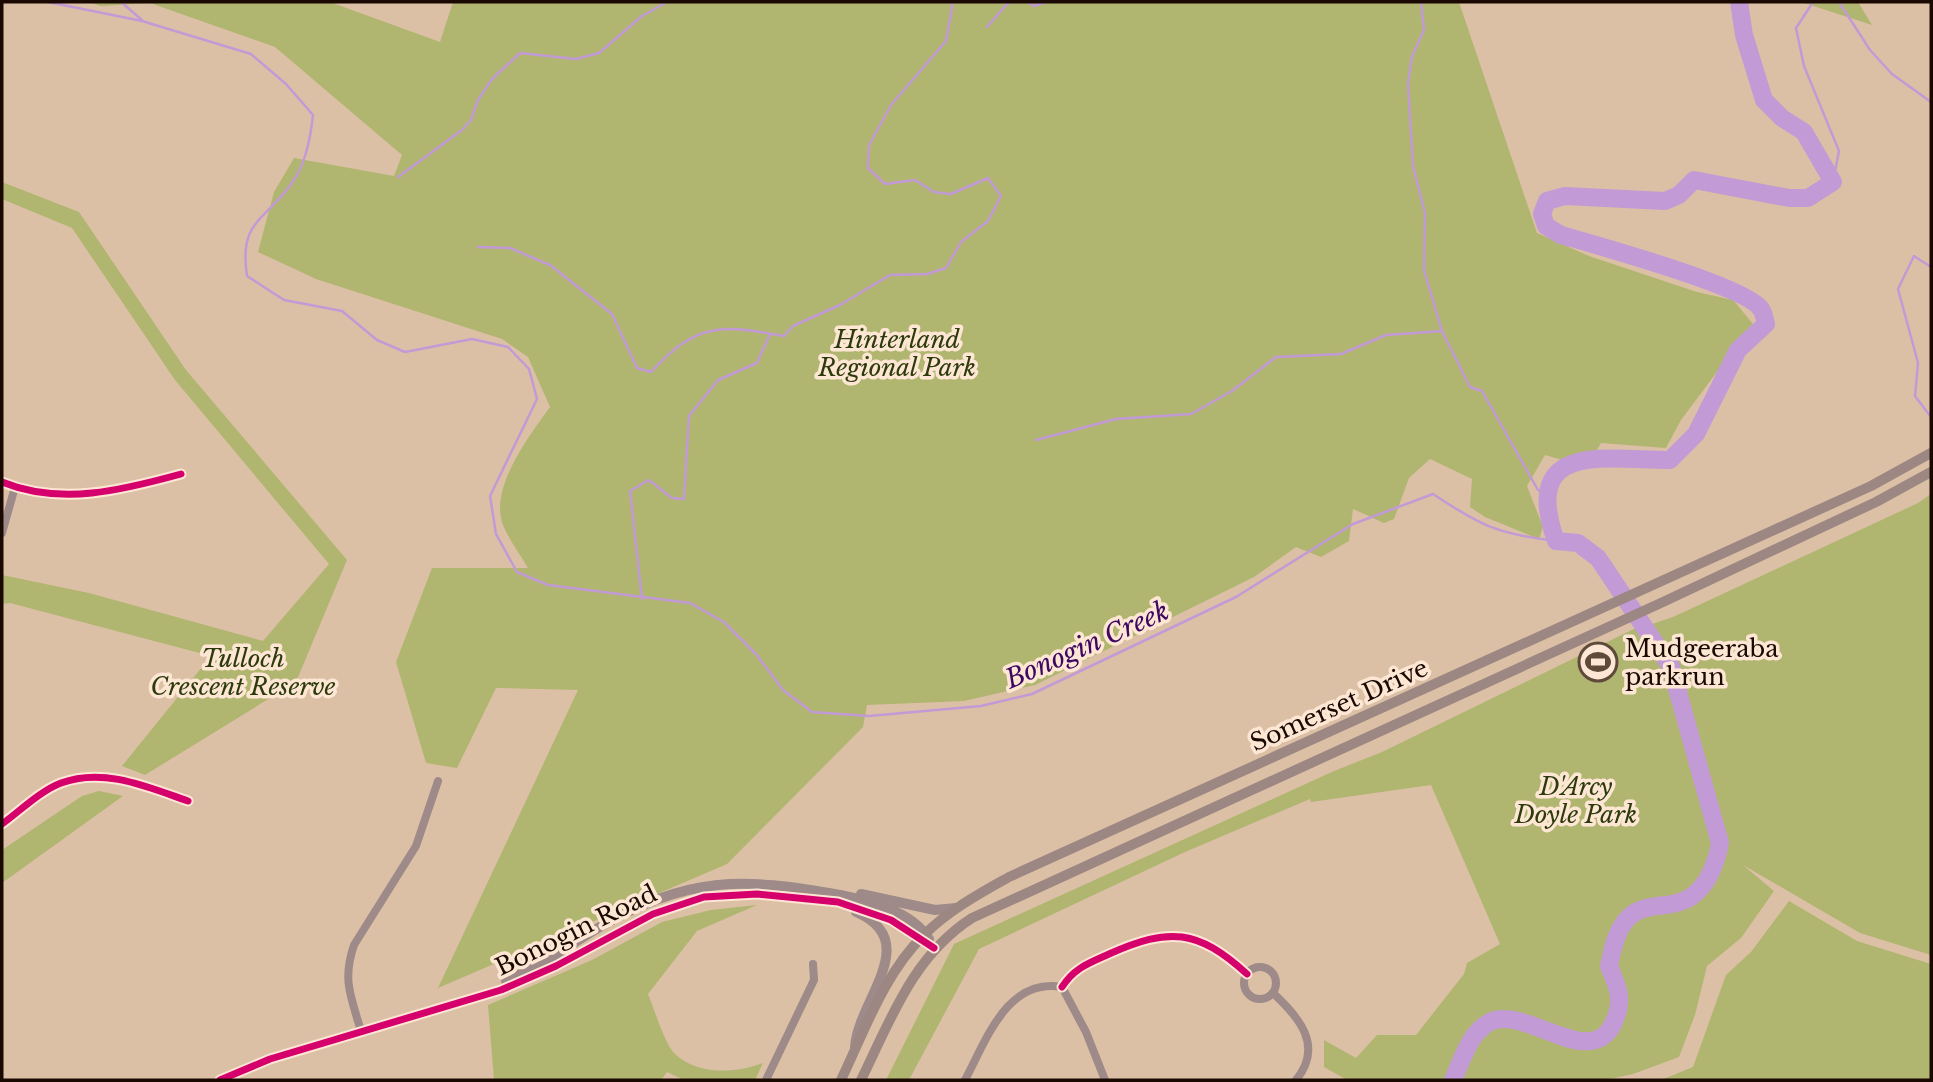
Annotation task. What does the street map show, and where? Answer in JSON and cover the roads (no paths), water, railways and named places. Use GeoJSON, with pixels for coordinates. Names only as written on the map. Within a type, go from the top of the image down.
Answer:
{"type":"FeatureCollection","features":[{"type":"Feature","properties":{"kind":"main road","name":"Somerset Drive"},"geometry":{"type":"LineString","coordinates":[[841,1080],[890,981],[922,937],[956,908],[1009,877],[1871,486],[1931,453]]}},
{"type":"Feature","properties":{"kind":"main road","name":"Somerset Drive"},"geometry":{"type":"LineString","coordinates":[[861,1080],[914,974],[934,948],[956,928],[983,912],[1663,602],[1875,502],[1931,472]]}},
{"type":"Feature","properties":{"kind":"main road"},"geometry":{"type":"LineString","coordinates":[[1314,740],[1322,757]]}},
{"type":"Feature","properties":{"kind":"street"},"geometry":{"type":"LineString","coordinates":[[2,482],[15,487],[57,493],[105,493],[181,474]]}},
{"type":"Feature","properties":{"kind":"street"},"geometry":{"type":"LineString","coordinates":[[2,533],[15,487]]}},
{"type":"Feature","properties":{"kind":"street"},"geometry":{"type":"LineString","coordinates":[[2,824],[59,784],[80,779],[124,779],[188,801]]}},
{"type":"Feature","properties":{"kind":"street"},"geometry":{"type":"LineString","coordinates":[[361,1031],[347,982],[349,961],[354,945],[416,846],[438,781]]}},
{"type":"Feature","properties":{"kind":"street","name":"Bonogin Road"},"geometry":{"type":"LineString","coordinates":[[484,993],[537,966],[648,901],[693,887],[743,882],[815,895],[865,909],[922,937],[934,948]]}},
{"type":"Feature","properties":{"kind":"street","name":"Bonogin Road"},"geometry":{"type":"LineString","coordinates":[[220,1080],[270,1059],[501,990],[675,905],[729,893],[815,895]]}},
{"type":"Feature","properties":{"kind":"street"},"geometry":{"type":"LineString","coordinates":[[815,895],[864,894],[935,910],[956,908]]}},
{"type":"Feature","properties":{"kind":"street"},"geometry":{"type":"LineString","coordinates":[[815,895],[864,916],[876,925],[886,941],[886,965],[856,1029],[855,1051]]}},
{"type":"Feature","properties":{"kind":"street"},"geometry":{"type":"LineString","coordinates":[[597,929],[606,933],[649,911],[675,905]]}},
{"type":"Feature","properties":{"kind":"street"},"geometry":{"type":"LineString","coordinates":[[1062,987],[1073,971],[1157,936],[1205,943],[1247,974]]}},
{"type":"Feature","properties":{"kind":"street"},"geometry":{"type":"LineString","coordinates":[[766,1080],[814,980],[814,964]]}},
{"type":"Feature","properties":{"kind":"street"},"geometry":{"type":"LineString","coordinates":[[1256,967],[1271,971],[1276,984],[1273,993],[1263,999],[1252,997],[1245,988],[1247,974],[1256,967]]}},
{"type":"Feature","properties":{"kind":"street"},"geometry":{"type":"LineString","coordinates":[[965,1080],[1001,1012],[1013,999],[1045,984],[1062,987]]}},
{"type":"Feature","properties":{"kind":"street"},"geometry":{"type":"LineString","coordinates":[[1062,987],[1080,1020],[1105,1080]]}},
{"type":"Feature","properties":{"kind":"street"},"geometry":{"type":"LineString","coordinates":[[1273,993],[1295,1013],[1307,1036],[1308,1058],[1296,1080]]}},
{"type":"Feature","properties":{"kind":"waterway","name":"Bonogin Creek"},"geometry":{"type":"LineString","coordinates":[[48,2],[142,21],[251,54],[286,84],[313,115],[308,144],[295,179],[250,234],[245,258],[247,276],[284,300],[342,311],[377,340],[405,352],[472,339],[508,347],[529,369],[537,399],[490,496],[496,534],[517,572],[548,585],[690,603],[724,622],[756,654],[783,690],[812,712],[869,716],[981,706],[1032,694],[1236,597],[1353,524],[1433,494],[1491,527],[1556,541]]}},
{"type":"Feature","properties":{"kind":"waterway"},"geometry":{"type":"LineString","coordinates":[[121,2],[142,20]]}},
{"type":"Feature","properties":{"kind":"waterway"},"geometry":{"type":"LineString","coordinates":[[398,177],[462,130],[471,120],[478,100],[492,79],[520,53],[576,59],[599,53],[642,16],[667,2]]}},
{"type":"Feature","properties":{"kind":"waterway"},"geometry":{"type":"LineString","coordinates":[[478,247],[510,248],[550,265],[612,314],[637,368],[651,372],[668,355],[697,335],[727,329],[784,336],[793,326],[840,305],[890,275],[927,274],[946,268],[961,242],[988,221],[1001,196],[988,178],[951,194],[934,192],[915,180],[885,184],[868,168],[869,145],[891,105],[946,41],[953,2]]}},
{"type":"Feature","properties":{"kind":"waterway"},"geometry":{"type":"LineString","coordinates":[[987,27],[1008,3],[1014,2]]}},
{"type":"Feature","properties":{"kind":"waterway"},"geometry":{"type":"LineString","coordinates":[[1027,2],[1034,6],[1046,2]]}},
{"type":"Feature","properties":{"kind":"waterway"},"geometry":{"type":"LineString","coordinates":[[1421,2],[1424,30],[1412,56],[1408,83],[1413,166],[1425,213],[1424,270],[1442,331],[1470,387],[1482,391],[1538,490],[1548,493]]}},
{"type":"Feature","properties":{"kind":"waterway"},"geometry":{"type":"LineString","coordinates":[[1453,1080],[1474,1037],[1495,1020],[1509,1019],[1576,1040],[1591,1041],[1604,1036],[1614,1022],[1619,1007],[1617,987],[1609,966],[1621,927],[1630,916],[1642,909],[1676,903],[1691,897],[1709,876],[1718,851],[1720,843],[1671,667],[1598,558],[1578,543],[1556,541],[1548,509],[1550,486],[1559,471],[1576,463],[1620,458],[1670,460],[1696,434],[1738,350],[1766,324],[1764,316],[1761,309],[1728,289],[1668,267],[1561,235],[1546,226],[1542,214],[1547,201],[1565,196],[1665,201],[1679,195],[1694,180],[1789,198],[1808,198],[1833,182],[1804,132],[1782,118],[1764,100],[1744,35],[1739,2]]}},
{"type":"Feature","properties":{"kind":"waterway"},"geometry":{"type":"LineString","coordinates":[[1813,2],[1796,28],[1804,66],[1839,151],[1833,182]]}},
{"type":"Feature","properties":{"kind":"waterway"},"geometry":{"type":"LineString","coordinates":[[1839,2],[1870,50],[1892,74],[1931,102]]}},
{"type":"Feature","properties":{"kind":"waterway"},"geometry":{"type":"LineString","coordinates":[[1931,267],[1914,256],[1898,289],[1918,363],[1915,396],[1931,417]]}},
{"type":"Feature","properties":{"kind":"waterway"},"geometry":{"type":"LineString","coordinates":[[1036,440],[1116,419],[1191,414],[1232,391],[1276,357],[1341,354],[1386,335],[1442,331]]}},
{"type":"Feature","properties":{"kind":"waterway"},"geometry":{"type":"LineString","coordinates":[[642,599],[630,491],[649,480],[672,498],[684,499],[689,416],[718,380],[757,363],[770,334]]}},
{"type":"Feature","properties":{"kind":"place","name":"Mudgeeraba parkrun"},"geometry":{"type":"Point","coordinates":[1598,662]}},
{"type":"Feature","properties":{"kind":"park label","name":"Hinterland Regional Park"},"geometry":{"type":"Point","coordinates":[897,353]}},
{"type":"Feature","properties":{"kind":"park label","name":"Tulloch Crescent Reserve"},"geometry":{"type":"Point","coordinates":[243,672]}},
{"type":"Feature","properties":{"kind":"park label","name":"D'Arcy Doyle Park"},"geometry":{"type":"Point","coordinates":[1576,800]}}]}
